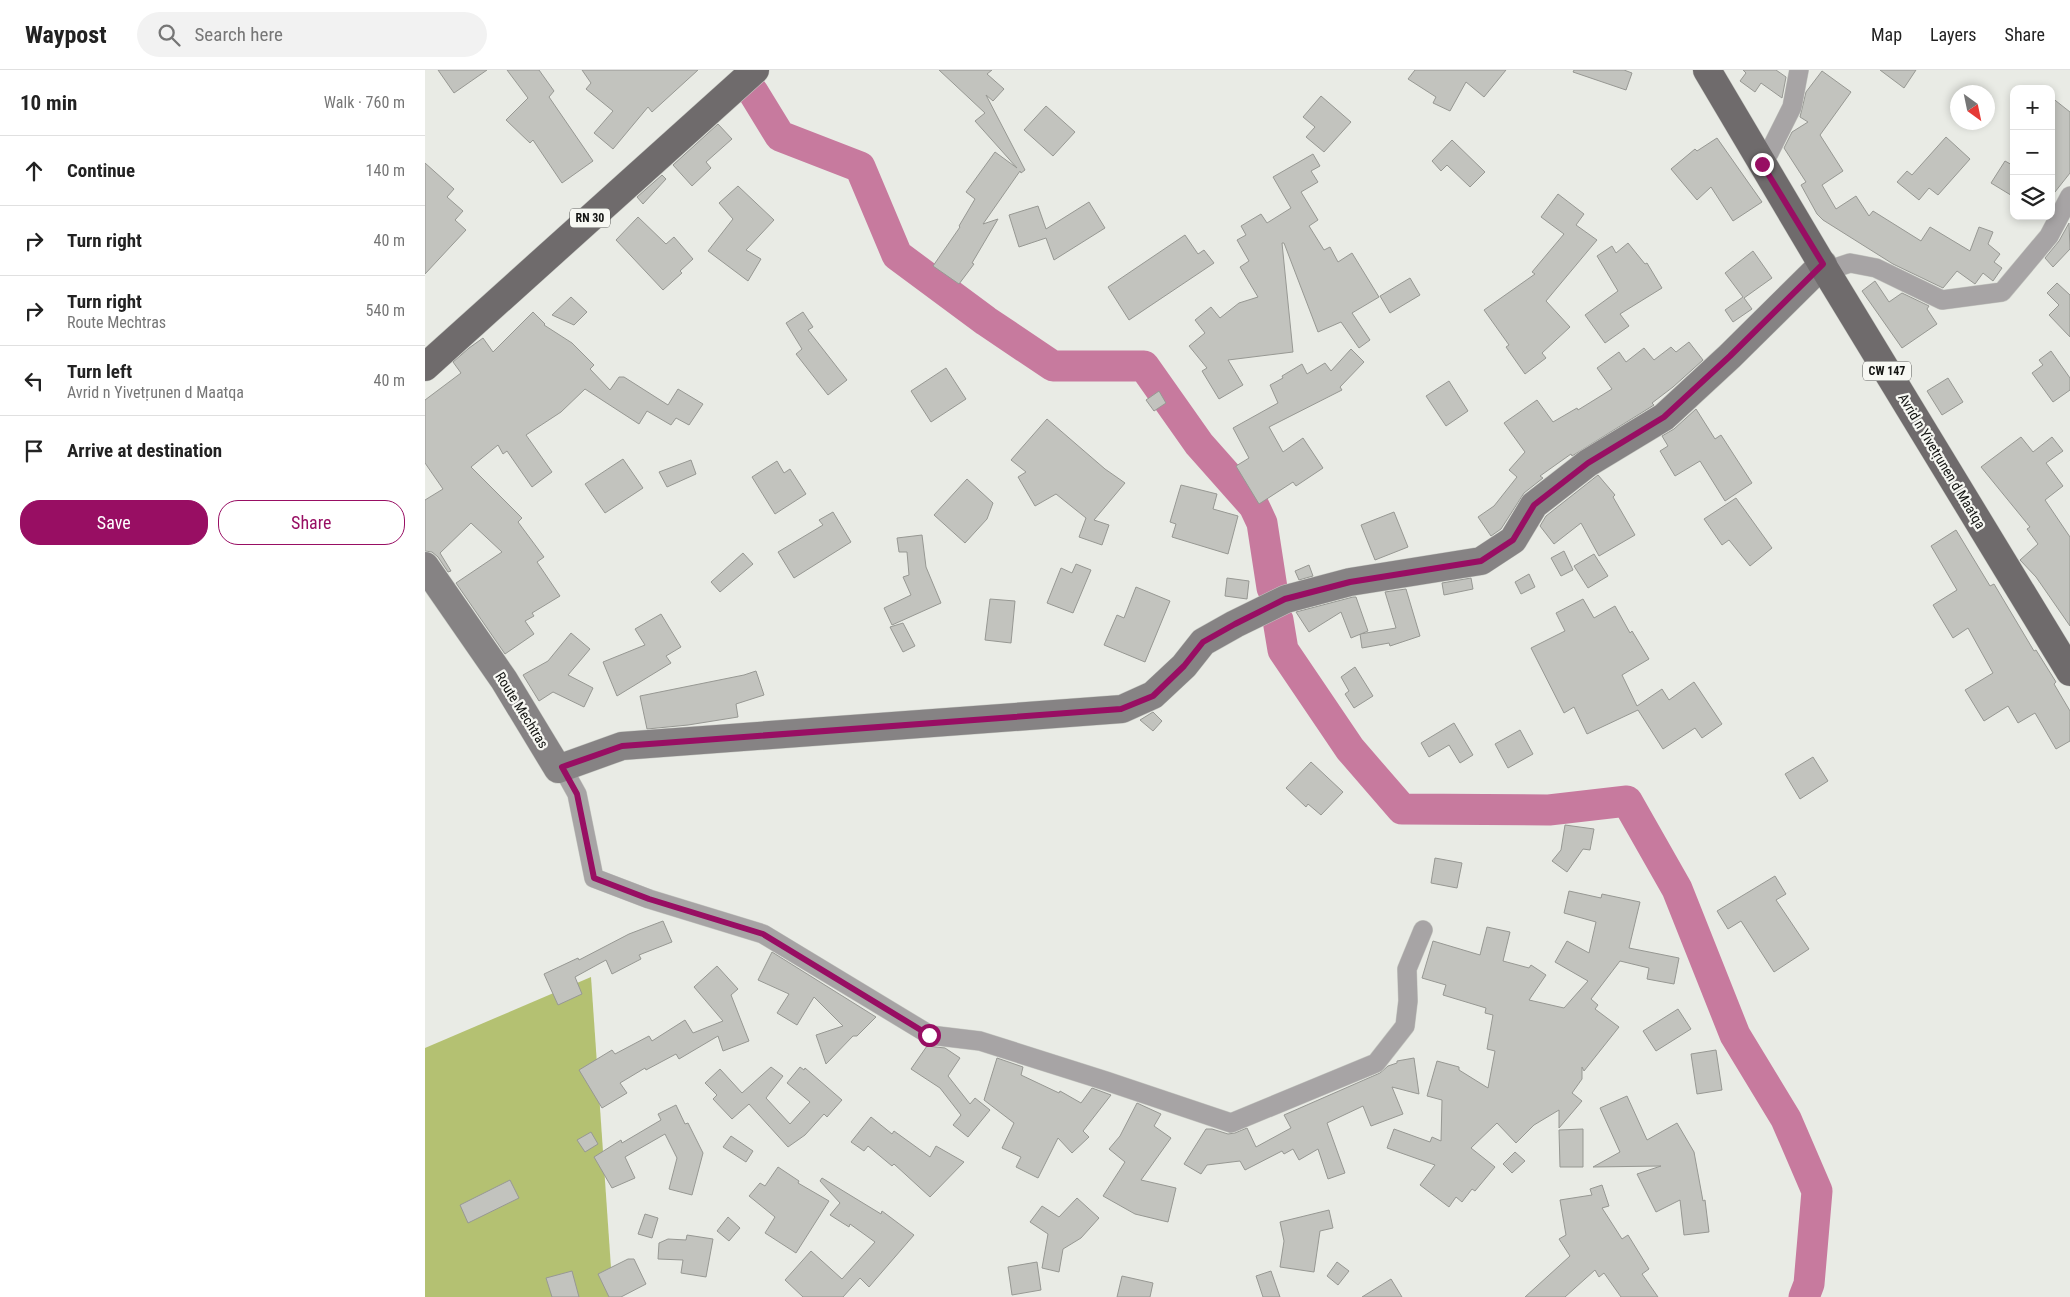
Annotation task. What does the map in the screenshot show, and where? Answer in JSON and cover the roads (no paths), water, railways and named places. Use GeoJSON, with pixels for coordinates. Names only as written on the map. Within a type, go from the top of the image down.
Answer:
{"type":"FeatureCollection","features":[{"type":"Feature","properties":{"kind":"main road","name":"RN 30"},"geometry":{"type":"LineString","coordinates":[[425,367],[755,70]]}},
{"type":"Feature","properties":{"kind":"main road","name":"Avrid n Yivetṛunen d Maatqa"},"geometry":{"type":"LineString","coordinates":[[1707,70],[2070,672]]}},
{"type":"Feature","properties":{"kind":"street"},"geometry":{"type":"LineString","coordinates":[[1762,164],[1792,107],[1799,70]]}},
{"type":"Feature","properties":{"kind":"street"},"geometry":{"type":"LineString","coordinates":[[1423,930],[1407,970],[1408,1001],[1405,1026],[1376,1063],[1231,1123],[980,1041],[929,1035],[763,934],[649,899],[594,878],[577,794],[562,767],[622,746],[1121,709],[1153,696],[1184,666],[1203,642],[1285,599],[1350,582],[1481,561],[1489,556],[1513,540],[1534,505],[1588,463],[1664,417],[1825,268],[1851,264],[1876,268],[1942,300],[2002,292],[2049,236],[2070,196]]}},
{"type":"Feature","properties":{"kind":"street","name":"Route Mechtras"},"geometry":{"type":"LineString","coordinates":[[425,566],[504,680],[558,769],[562,767]]}},
{"type":"Feature","properties":{"kind":"waterway"},"geometry":{"type":"LineString","coordinates":[[753,92],[780,136],[860,167],[897,255],[986,321],[1053,366],[1144,366],[1199,444],[1254,506],[1262,523],[1272,588]]}},
{"type":"Feature","properties":{"kind":"waterway"},"geometry":{"type":"LineString","coordinates":[[1278,620],[1283,650],[1350,749],[1402,809],[1549,810],[1627,801],[1677,889],[1735,1035],[1786,1119],[1817,1191],[1809,1284],[1804,1297]]}}]}
